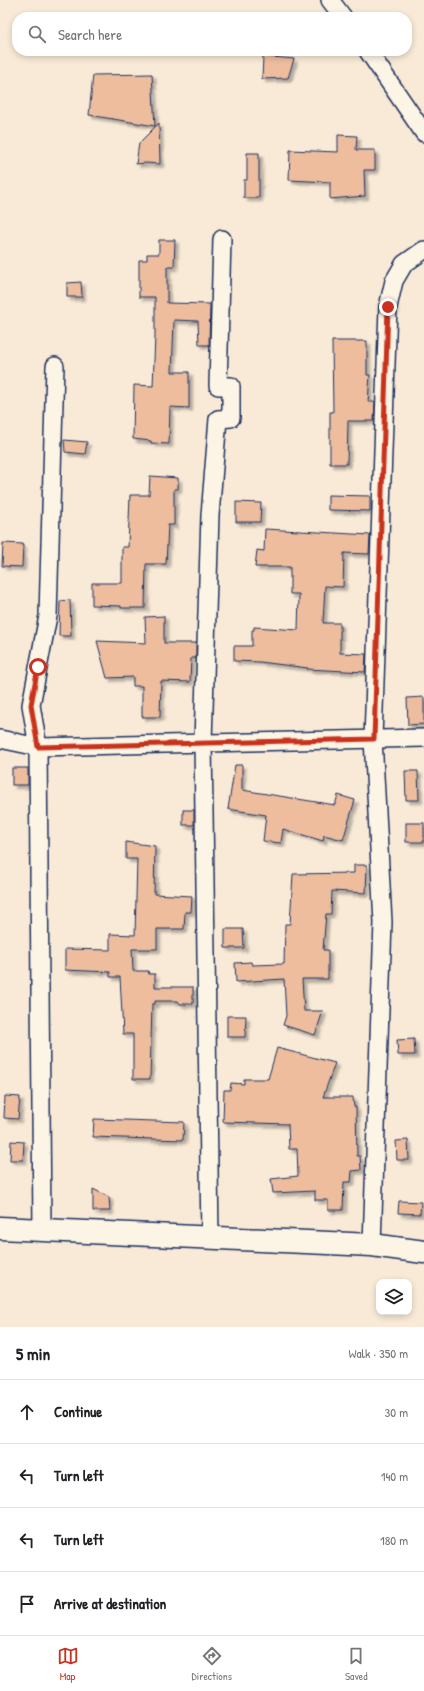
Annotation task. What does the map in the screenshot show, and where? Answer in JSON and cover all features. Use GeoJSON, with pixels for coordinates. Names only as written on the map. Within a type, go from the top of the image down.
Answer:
{"type":"FeatureCollection","features":[{"type":"Feature","properties":{"kind":"main road"},"geometry":{"type":"LineString","coordinates":[[0,1228],[372,1245],[424,1252]]}},
{"type":"Feature","properties":{"kind":"street"},"geometry":{"type":"LineString","coordinates":[[330,0],[339,12]]}},
{"type":"Feature","properties":{"kind":"street"},"geometry":{"type":"LineString","coordinates":[[371,56],[424,133]]}},
{"type":"Feature","properties":{"kind":"street"},"geometry":{"type":"LineString","coordinates":[[210,1238],[203,742],[210,515],[218,419],[231,418],[231,386],[218,386],[222,240]]}},
{"type":"Feature","properties":{"kind":"street"},"geometry":{"type":"LineString","coordinates":[[372,1245],[383,922],[374,739],[388,307],[394,281],[404,264],[424,250]]}},
{"type":"Feature","properties":{"kind":"street"},"geometry":{"type":"LineString","coordinates":[[42,1230],[38,747],[31,705],[48,616],[55,366]]}},
{"type":"Feature","properties":{"kind":"street"},"geometry":{"type":"LineString","coordinates":[[0,739],[38,747],[424,738]]}},
{"type":"Feature","properties":{"kind":"building"},"geometry":{"type":"Polygon","coordinates":[[[263,56],[294,59],[288,78],[262,79],[263,56]]]}},
{"type":"Feature","properties":{"kind":"building"},"geometry":{"type":"Polygon","coordinates":[[[152,74],[155,126],[89,115],[93,75],[152,74]]]}},
{"type":"Feature","properties":{"kind":"building"},"geometry":{"type":"Polygon","coordinates":[[[159,123],[160,164],[136,164],[139,143],[159,123]]]}},
{"type":"Feature","properties":{"kind":"building"},"geometry":{"type":"Polygon","coordinates":[[[338,135],[357,136],[356,150],[375,150],[375,170],[364,170],[365,196],[330,199],[330,182],[289,180],[290,150],[338,152],[338,135]]]}},
{"type":"Feature","properties":{"kind":"building"},"geometry":{"type":"Polygon","coordinates":[[[247,153],[259,153],[259,198],[244,198],[244,180],[247,180],[247,153]]]}},
{"type":"Feature","properties":{"kind":"building"},"geometry":{"type":"Polygon","coordinates":[[[159,240],[175,240],[174,267],[167,267],[167,303],[210,304],[209,345],[199,345],[198,321],[174,320],[172,372],[189,372],[189,408],[170,407],[169,444],[151,443],[151,441],[133,439],[134,385],[153,386],[155,335],[155,297],[139,297],[139,260],[147,260],[147,254],[159,254],[159,240]]]}},
{"type":"Feature","properties":{"kind":"building"},"geometry":{"type":"Polygon","coordinates":[[[81,282],[82,297],[67,297],[67,283],[81,282]]]}},
{"type":"Feature","properties":{"kind":"building"},"geometry":{"type":"Polygon","coordinates":[[[332,341],[367,341],[367,375],[370,375],[368,402],[375,402],[374,421],[348,421],[347,464],[330,464],[330,412],[333,412],[332,341]]]}},
{"type":"Feature","properties":{"kind":"building"},"geometry":{"type":"Polygon","coordinates":[[[64,440],[87,442],[85,454],[65,452],[64,440]]]}},
{"type":"Feature","properties":{"kind":"building"},"geometry":{"type":"Polygon","coordinates":[[[150,476],[178,478],[178,489],[174,489],[174,525],[168,525],[166,564],[146,564],[145,608],[121,608],[121,606],[92,605],[92,583],[122,583],[122,547],[128,547],[130,495],[149,495],[150,476]]]}},
{"type":"Feature","properties":{"kind":"building"},"geometry":{"type":"Polygon","coordinates":[[[328,495],[370,496],[370,511],[328,510],[328,495]]]}},
{"type":"Feature","properties":{"kind":"building"},"geometry":{"type":"Polygon","coordinates":[[[236,502],[261,503],[260,522],[236,522],[236,502]]]}},
{"type":"Feature","properties":{"kind":"building"},"geometry":{"type":"Polygon","coordinates":[[[265,529],[370,535],[369,554],[344,553],[343,587],[325,586],[323,623],[340,623],[340,653],[366,654],[365,672],[307,669],[308,668],[260,662],[234,661],[234,646],[252,646],[252,630],[254,630],[254,627],[298,630],[299,594],[290,594],[290,567],[255,567],[257,550],[264,551],[265,529]]]}},
{"type":"Feature","properties":{"kind":"building"},"geometry":{"type":"Polygon","coordinates":[[[3,543],[23,544],[22,567],[2,566],[3,543]]]}},
{"type":"Feature","properties":{"kind":"building"},"geometry":{"type":"Polygon","coordinates":[[[70,600],[71,636],[59,636],[60,601],[70,600]]]}},
{"type":"Feature","properties":{"kind":"building"},"geometry":{"type":"Polygon","coordinates":[[[164,616],[164,643],[196,643],[196,658],[191,658],[190,682],[161,681],[160,717],[142,717],[142,686],[133,686],[133,677],[107,678],[97,641],[146,643],[145,617],[164,616]]]}},
{"type":"Feature","properties":{"kind":"building"},"geometry":{"type":"Polygon","coordinates":[[[424,697],[424,724],[408,725],[407,698],[424,697]]]}},
{"type":"Feature","properties":{"kind":"building"},"geometry":{"type":"Polygon","coordinates":[[[235,765],[242,765],[242,790],[335,805],[338,795],[355,800],[343,840],[324,835],[323,841],[283,829],[281,843],[263,841],[266,815],[228,809],[235,765]]]}},
{"type":"Feature","properties":{"kind":"building"},"geometry":{"type":"Polygon","coordinates":[[[12,768],[28,768],[28,785],[12,785],[12,768]]]}},
{"type":"Feature","properties":{"kind":"building"},"geometry":{"type":"Polygon","coordinates":[[[405,771],[418,771],[419,800],[406,800],[405,771]]]}},
{"type":"Feature","properties":{"kind":"building"},"geometry":{"type":"Polygon","coordinates":[[[183,810],[194,810],[194,825],[183,825],[183,810]]]}},
{"type":"Feature","properties":{"kind":"building"},"geometry":{"type":"Polygon","coordinates":[[[406,823],[424,823],[424,842],[406,842],[406,823]]]}},
{"type":"Feature","properties":{"kind":"building"},"geometry":{"type":"Polygon","coordinates":[[[126,842],[155,846],[154,894],[192,896],[191,912],[185,912],[184,929],[157,929],[157,949],[132,949],[133,971],[148,971],[149,974],[155,974],[155,987],[193,987],[193,1004],[180,1004],[178,1001],[155,1001],[155,1004],[152,1004],[150,1079],[133,1079],[133,1034],[123,1034],[120,977],[110,977],[110,972],[65,970],[65,949],[110,950],[110,934],[135,935],[137,859],[126,859],[126,842]]]}},
{"type":"Feature","properties":{"kind":"building"},"geometry":{"type":"Polygon","coordinates":[[[354,865],[367,865],[366,893],[332,891],[331,914],[326,914],[323,950],[328,950],[328,979],[302,979],[304,1011],[323,1011],[315,1035],[283,1025],[286,1016],[284,979],[236,982],[235,963],[251,962],[252,965],[284,964],[285,924],[290,924],[293,874],[354,873],[354,865]]]}},
{"type":"Feature","properties":{"kind":"building"},"geometry":{"type":"Polygon","coordinates":[[[225,929],[243,929],[244,948],[225,948],[225,929]]]}},
{"type":"Feature","properties":{"kind":"building"},"geometry":{"type":"Polygon","coordinates":[[[227,1016],[246,1016],[245,1037],[227,1037],[227,1016]]]}},
{"type":"Feature","properties":{"kind":"building"},"geometry":{"type":"Polygon","coordinates":[[[414,1039],[415,1055],[398,1055],[397,1040],[414,1039]]]}},
{"type":"Feature","properties":{"kind":"building"},"geometry":{"type":"Polygon","coordinates":[[[277,1048],[335,1063],[323,1097],[353,1097],[354,1107],[356,1107],[357,1156],[360,1156],[361,1170],[352,1171],[351,1182],[344,1182],[343,1210],[328,1210],[328,1200],[315,1200],[315,1191],[273,1193],[271,1179],[298,1176],[297,1149],[289,1149],[288,1124],[223,1122],[224,1090],[230,1090],[231,1083],[244,1084],[244,1079],[268,1079],[277,1048]]]}},
{"type":"Feature","properties":{"kind":"building"},"geometry":{"type":"Polygon","coordinates":[[[5,1096],[20,1097],[18,1119],[4,1118],[5,1096]]]}},
{"type":"Feature","properties":{"kind":"building"},"geometry":{"type":"Polygon","coordinates":[[[94,1119],[184,1122],[183,1140],[93,1137],[94,1119]]]}},
{"type":"Feature","properties":{"kind":"building"},"geometry":{"type":"Polygon","coordinates":[[[408,1140],[409,1160],[397,1160],[396,1141],[408,1140]]]}},
{"type":"Feature","properties":{"kind":"building"},"geometry":{"type":"Polygon","coordinates":[[[11,1141],[24,1142],[23,1160],[10,1160],[11,1141]]]}},
{"type":"Feature","properties":{"kind":"building"},"geometry":{"type":"Polygon","coordinates":[[[93,1189],[109,1197],[110,1211],[93,1211],[93,1189]]]}},
{"type":"Feature","properties":{"kind":"building"},"geometry":{"type":"Polygon","coordinates":[[[399,1201],[421,1202],[420,1214],[398,1213],[399,1201]]]}},
{"type":"Feature","properties":{"kind":"route"},"geometry":{"type":"LineString","coordinates":[[38,667],[31,705],[38,747],[374,739],[388,307]]}}]}
